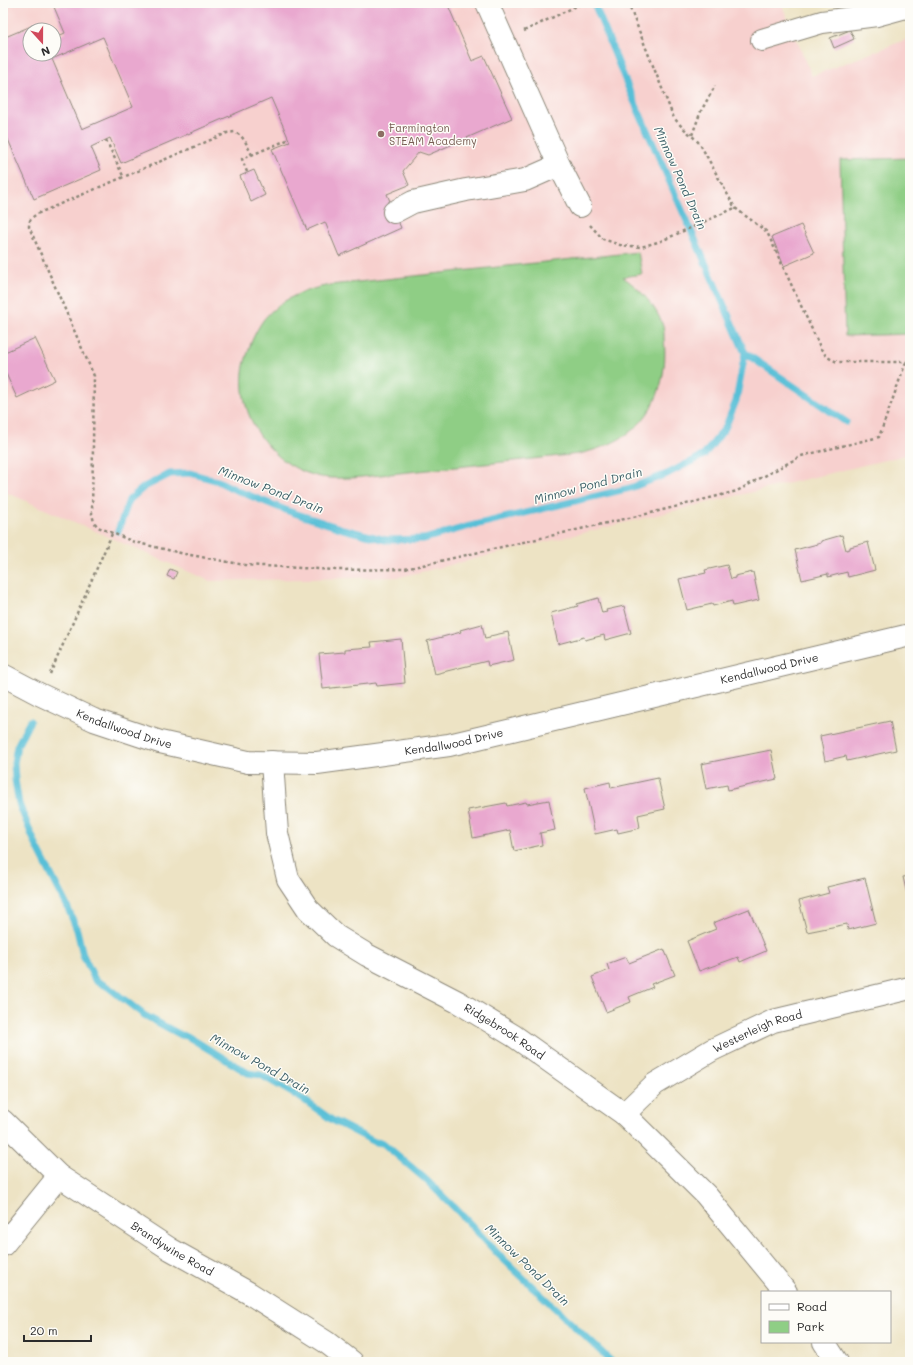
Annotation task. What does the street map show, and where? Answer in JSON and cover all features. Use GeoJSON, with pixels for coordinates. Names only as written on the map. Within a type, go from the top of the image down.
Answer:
{"type":"FeatureCollection","features":[{"type":"Feature","properties":{"kind":"street"},"geometry":{"type":"LineString","coordinates":[[486,3],[559,165],[580,206]]}},
{"type":"Feature","properties":{"kind":"street"},"geometry":{"type":"LineString","coordinates":[[762,40],[822,22],[877,15],[910,6]]}},
{"type":"Feature","properties":{"kind":"street"},"geometry":{"type":"LineString","coordinates":[[394,212],[413,202],[466,190],[525,180],[559,165]]}},
{"type":"Feature","properties":{"kind":"street","name":"Kendallwood Drive"},"geometry":{"type":"LineString","coordinates":[[3,675],[94,720],[160,742],[248,762],[317,763],[449,745],[910,635]]}},
{"type":"Feature","properties":{"kind":"street","name":"Ridgebrook Road"},"geometry":{"type":"LineString","coordinates":[[272,762],[277,833],[288,879],[308,909],[336,936],[367,955],[458,1002],[514,1036],[624,1114],[706,1196],[785,1291]]}},
{"type":"Feature","properties":{"kind":"street","name":"Westerleigh Road"},"geometry":{"type":"LineString","coordinates":[[624,1114],[655,1084],[712,1050],[773,1021],[910,988]]}},
{"type":"Feature","properties":{"kind":"street","name":"Brandywine Road"},"geometry":{"type":"LineString","coordinates":[[3,1121],[59,1176],[170,1249],[249,1293],[326,1342],[352,1362]]}},
{"type":"Feature","properties":{"kind":"street"},"geometry":{"type":"LineString","coordinates":[[3,1245],[59,1176]]}},
{"type":"Feature","properties":{"kind":"street"},"geometry":{"type":"LineString","coordinates":[[825,1343],[837,1362]]}},
{"type":"Feature","properties":{"kind":"path"},"geometry":{"type":"LineString","coordinates":[[558,16],[583,3]]}},
{"type":"Feature","properties":{"kind":"path"},"geometry":{"type":"LineString","coordinates":[[252,155],[241,136],[235,132],[227,133],[39,213],[31,217],[29,222],[29,227],[94,376],[92,514],[98,527],[112,534],[134,542],[184,554],[245,565],[336,570],[405,569],[648,514],[737,491],[801,456],[880,437],[908,362],[837,362],[827,357],[821,349],[767,232],[735,208],[700,144],[692,135],[680,126],[673,116],[628,3]]}},
{"type":"Feature","properties":{"kind":"path"},"geometry":{"type":"LineString","coordinates":[[692,135],[701,111],[716,86]]}},
{"type":"Feature","properties":{"kind":"path"},"geometry":{"type":"LineString","coordinates":[[106,140],[124,178]]}},
{"type":"Feature","properties":{"kind":"path"},"geometry":{"type":"LineString","coordinates":[[247,172],[242,160],[287,140]]}},
{"type":"Feature","properties":{"kind":"path"},"geometry":{"type":"LineString","coordinates":[[580,206],[591,227],[603,239],[630,246],[641,247],[661,241],[735,208]]}},
{"type":"Feature","properties":{"kind":"path"},"geometry":{"type":"LineString","coordinates":[[39,694],[48,679],[112,534]]}},
{"type":"Feature","properties":{"kind":"shaded area"},"geometry":{"type":"Polygon","coordinates":[[[3,3],[781,3],[812,76],[910,38],[910,454],[400,577],[210,581],[3,491],[3,3]]]}},
{"type":"Feature","properties":{"kind":"green space"},"geometry":{"type":"Polygon","coordinates":[[[910,158],[910,334],[845,336],[840,160],[910,158]]]}},
{"type":"Feature","properties":{"kind":"green space"},"geometry":{"type":"Polygon","coordinates":[[[638,252],[642,274],[623,277],[647,298],[663,326],[665,359],[662,379],[656,399],[639,424],[624,436],[598,449],[579,454],[352,478],[327,478],[297,469],[283,460],[260,436],[252,421],[246,405],[243,389],[243,372],[251,343],[264,319],[271,312],[286,300],[302,292],[330,285],[638,252]]]}},
{"type":"Feature","properties":{"kind":"building","name":"Farmington STEAM Academy"},"geometry":{"type":"Polygon","coordinates":[[[64,3],[447,3],[472,61],[484,56],[512,118],[428,155],[419,152],[403,171],[409,185],[387,194],[401,228],[339,256],[325,222],[307,230],[272,149],[290,142],[271,98],[121,163],[110,138],[91,147],[101,170],[34,199],[3,128],[3,38],[22,30],[22,62],[53,62],[82,129],[133,107],[103,37],[62,55],[62,34],[65,33],[62,22],[60,22],[54,7],[64,3]]]}},
{"type":"Feature","properties":{"kind":"building"},"geometry":{"type":"Polygon","coordinates":[[[850,30],[854,39],[834,48],[830,38],[850,30]]]}},
{"type":"Feature","properties":{"kind":"building"},"geometry":{"type":"Polygon","coordinates":[[[254,170],[265,195],[251,202],[240,176],[254,170]]]}},
{"type":"Feature","properties":{"kind":"building"},"geometry":{"type":"Polygon","coordinates":[[[801,225],[814,253],[784,266],[772,237],[801,225]]]}},
{"type":"Feature","properties":{"kind":"building"},"geometry":{"type":"Polygon","coordinates":[[[35,338],[55,380],[17,398],[3,367],[3,353],[35,338]]]}},
{"type":"Feature","properties":{"kind":"building"},"geometry":{"type":"Polygon","coordinates":[[[842,535],[846,550],[850,549],[850,547],[868,542],[875,570],[848,577],[847,572],[828,577],[828,574],[802,580],[795,550],[821,543],[821,541],[842,535]]]}},
{"type":"Feature","properties":{"kind":"building"},"geometry":{"type":"Polygon","coordinates":[[[727,565],[731,579],[735,578],[735,576],[753,572],[759,600],[733,606],[732,601],[687,610],[679,579],[706,573],[705,570],[727,565]]]}},
{"type":"Feature","properties":{"kind":"building"},"geometry":{"type":"Polygon","coordinates":[[[170,569],[177,572],[174,579],[167,576],[170,569]]]}},
{"type":"Feature","properties":{"kind":"building"},"geometry":{"type":"Polygon","coordinates":[[[598,598],[602,613],[607,612],[606,610],[624,606],[631,633],[605,640],[604,635],[585,640],[584,637],[558,644],[551,613],[578,606],[577,604],[598,598]]]}},
{"type":"Feature","properties":{"kind":"building"},"geometry":{"type":"Polygon","coordinates":[[[482,624],[485,639],[490,638],[490,636],[508,632],[514,660],[488,666],[487,661],[435,674],[427,641],[461,632],[460,630],[482,624]]]}},
{"type":"Feature","properties":{"kind":"building"},"geometry":{"type":"Polygon","coordinates":[[[401,639],[405,683],[377,686],[376,683],[323,689],[319,654],[345,652],[345,649],[372,647],[371,642],[401,639]]]}},
{"type":"Feature","properties":{"kind":"building"},"geometry":{"type":"Polygon","coordinates":[[[890,721],[896,750],[847,761],[846,756],[825,761],[820,736],[890,721]]]}},
{"type":"Feature","properties":{"kind":"building"},"geometry":{"type":"Polygon","coordinates":[[[771,750],[777,779],[728,790],[727,785],[706,789],[701,764],[771,750]]]}},
{"type":"Feature","properties":{"kind":"building"},"geometry":{"type":"Polygon","coordinates":[[[658,778],[665,809],[638,815],[640,828],[618,833],[617,829],[595,834],[585,788],[610,782],[611,788],[658,778]]]}},
{"type":"Feature","properties":{"kind":"building"},"geometry":{"type":"Polygon","coordinates":[[[549,800],[555,830],[540,833],[542,845],[514,851],[510,830],[473,838],[468,810],[506,803],[507,806],[526,802],[527,804],[549,800]]]}},
{"type":"Feature","properties":{"kind":"building"},"geometry":{"type":"Polygon","coordinates":[[[910,876],[910,903],[909,903],[903,877],[910,876]]]}},
{"type":"Feature","properties":{"kind":"building"},"geometry":{"type":"Polygon","coordinates":[[[865,878],[876,923],[848,930],[847,924],[807,932],[799,901],[829,893],[827,887],[865,878]]]}},
{"type":"Feature","properties":{"kind":"building"},"geometry":{"type":"Polygon","coordinates":[[[749,909],[766,951],[740,962],[738,957],[699,971],[687,941],[716,929],[713,923],[749,909]]]}},
{"type":"Feature","properties":{"kind":"building"},"geometry":{"type":"Polygon","coordinates":[[[664,949],[675,975],[651,984],[653,987],[629,997],[631,1002],[606,1012],[592,977],[609,970],[607,964],[626,957],[629,963],[664,949]]]}},
{"type":"Feature","properties":{"kind":"waterway","name":"Minnow Pond Drain"},"geometry":{"type":"LineString","coordinates":[[118,531],[129,500],[144,487],[170,474],[190,473],[218,481],[288,511],[343,529],[386,540],[424,539],[466,527],[630,488],[667,474],[704,455],[725,428],[736,401],[745,353],[628,87],[594,3]]}},
{"type":"Feature","properties":{"kind":"waterway"},"geometry":{"type":"LineString","coordinates":[[745,353],[846,422]]}},
{"type":"Feature","properties":{"kind":"waterway","name":"Minnow Pond Drain"},"geometry":{"type":"LineString","coordinates":[[30,721],[17,746],[14,763],[19,804],[36,845],[67,906],[77,930],[83,955],[95,980],[108,987],[144,1015],[181,1035],[187,1036],[248,1073],[261,1075],[304,1100],[332,1120],[375,1142],[383,1143],[424,1178],[458,1211],[499,1255],[612,1362]]}},
{"type":"Feature","properties":{"kind":"place","name":"Farmington STEAM Academy"},"geometry":{"type":"Point","coordinates":[381,134]}}]}
